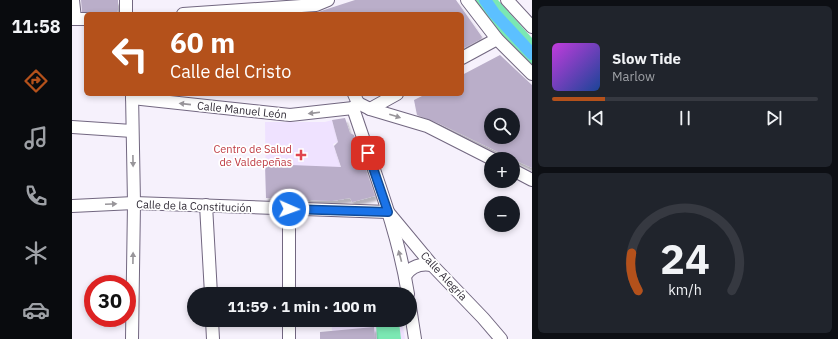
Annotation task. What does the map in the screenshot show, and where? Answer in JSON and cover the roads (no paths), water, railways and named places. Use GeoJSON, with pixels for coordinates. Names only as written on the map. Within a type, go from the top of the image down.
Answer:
{"type":"FeatureCollection","features":[{"type":"Feature","properties":{"kind":"street"},"geometry":{"type":"LineString","coordinates":[[73,0],[78,19]]}},
{"type":"Feature","properties":{"kind":"street"},"geometry":{"type":"LineString","coordinates":[[126,0],[126,12]]}},
{"type":"Feature","properties":{"kind":"street"},"geometry":{"type":"LineString","coordinates":[[216,12],[317,6],[328,0]]}},
{"type":"Feature","properties":{"kind":"street"},"geometry":{"type":"LineString","coordinates":[[467,0],[496,39],[532,74]]}},
{"type":"Feature","properties":{"kind":"street"},"geometry":{"type":"LineString","coordinates":[[507,0],[532,27]]}},
{"type":"Feature","properties":{"kind":"street"},"geometry":{"type":"LineString","coordinates":[[464,57],[496,39]]}},
{"type":"Feature","properties":{"kind":"street"},"geometry":{"type":"LineString","coordinates":[[132,96],[134,203],[132,339]]}},
{"type":"Feature","properties":{"kind":"street","name":"Calle Manuel León"},"geometry":{"type":"LineString","coordinates":[[132,96],[290,116],[355,102]]}},
{"type":"Feature","properties":{"kind":"street"},"geometry":{"type":"LineString","coordinates":[[370,109],[393,96]]}},
{"type":"Feature","properties":{"kind":"street"},"geometry":{"type":"LineString","coordinates":[[355,102],[370,109],[427,126],[484,155]]}},
{"type":"Feature","properties":{"kind":"street"},"geometry":{"type":"LineString","coordinates":[[355,102],[388,212],[407,287]]}},
{"type":"Feature","properties":{"kind":"street"},"geometry":{"type":"LineString","coordinates":[[72,127],[132,131]]}},
{"type":"Feature","properties":{"kind":"street"},"geometry":{"type":"LineString","coordinates":[[520,172],[530,176]]}},
{"type":"Feature","properties":{"kind":"street","name":"Calle de la Constitución"},"geometry":{"type":"LineString","coordinates":[[72,206],[134,203],[388,212]]}},
{"type":"Feature","properties":{"kind":"street"},"geometry":{"type":"LineString","coordinates":[[206,205],[210,287]]}},
{"type":"Feature","properties":{"kind":"street"},"geometry":{"type":"LineString","coordinates":[[289,209],[289,287]]}},
{"type":"Feature","properties":{"kind":"street","name":"Calle Alegría"},"geometry":{"type":"LineString","coordinates":[[388,212],[432,265],[502,339]]}},
{"type":"Feature","properties":{"kind":"street"},"geometry":{"type":"LineString","coordinates":[[405,276],[409,270],[423,263],[432,265]]}},
{"type":"Feature","properties":{"kind":"street"},"geometry":{"type":"LineString","coordinates":[[212,327],[213,339]]}},
{"type":"Feature","properties":{"kind":"street"},"geometry":{"type":"LineString","coordinates":[[289,327],[289,339]]}},
{"type":"Feature","properties":{"kind":"street"},"geometry":{"type":"LineString","coordinates":[[413,327],[415,339]]}},
{"type":"Feature","properties":{"kind":"waterway"},"geometry":{"type":"LineString","coordinates":[[485,0],[494,13],[532,54]]}},
{"type":"Feature","properties":{"kind":"place","name":"Centro de Salud de Valdepeñas"},"geometry":{"type":"Point","coordinates":[301,155]}}]}
